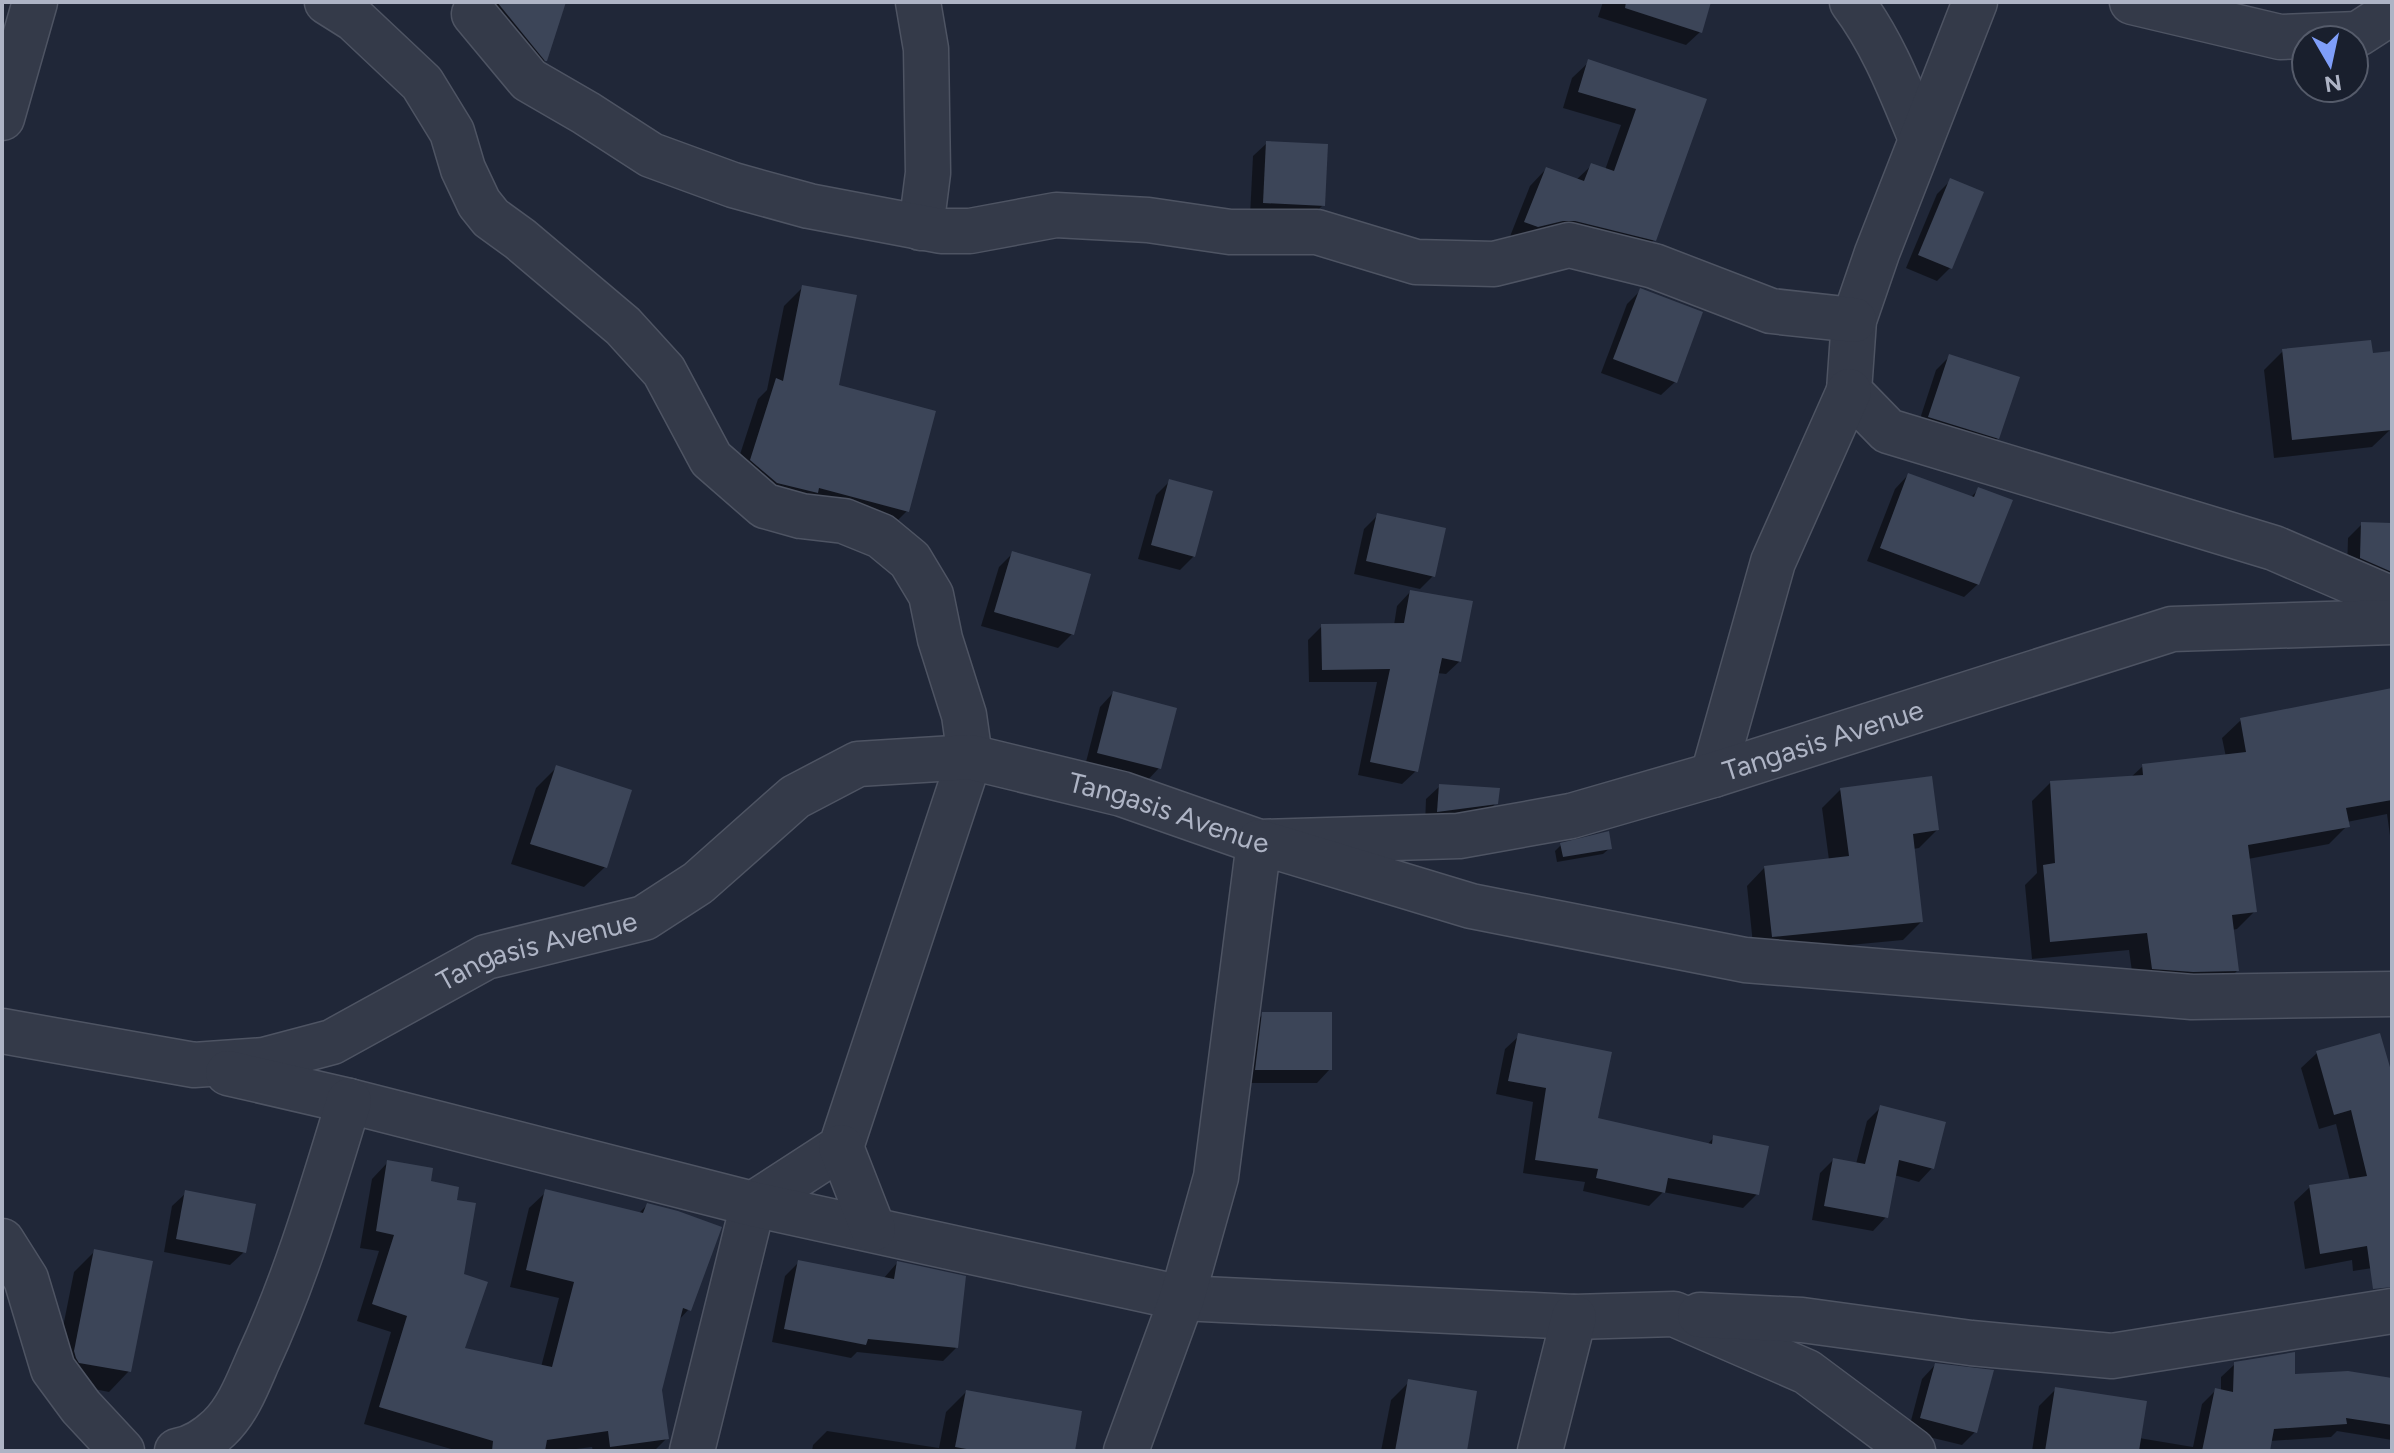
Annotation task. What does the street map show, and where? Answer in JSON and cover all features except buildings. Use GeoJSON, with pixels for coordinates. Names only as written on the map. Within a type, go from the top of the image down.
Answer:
{"type":"FeatureCollection","features":[{"type":"Feature","properties":{"kind":"street"},"geometry":{"type":"LineString","coordinates":[[2,118],[35,2]]}},
{"type":"Feature","properties":{"kind":"street"},"geometry":{"type":"LineString","coordinates":[[327,2],[354,19],[422,83],[452,132],[463,169],[479,203],[491,218],[623,326],[664,371],[711,459],[765,506],[801,516],[844,521],[881,536],[910,560],[931,595],[940,639],[964,715],[970,757],[841,1147],[753,1204],[692,1451]]}},
{"type":"Feature","properties":{"kind":"street"},"geometry":{"type":"LineString","coordinates":[[918,2],[926,49],[928,173],[921,228]]}},
{"type":"Feature","properties":{"kind":"street"},"geometry":{"type":"LineString","coordinates":[[1852,2],[1867,22],[1895,75],[1921,139]]}},
{"type":"Feature","properties":{"kind":"street"},"geometry":{"type":"LineString","coordinates":[[1713,775],[1773,562],[1849,391],[1854,320],[1975,2]]}},
{"type":"Feature","properties":{"kind":"street"},"geometry":{"type":"LineString","coordinates":[[2132,2],[2280,37],[2358,34],[2392,12]]}},
{"type":"Feature","properties":{"kind":"street"},"geometry":{"type":"LineString","coordinates":[[474,14],[529,80],[651,155],[733,185],[809,206],[941,231],[970,231],[1056,215],[1148,220],[1230,232],[1317,232],[1416,262],[1494,264],[1569,245],[1654,266],[1771,311],[1854,320]]}},
{"type":"Feature","properties":{"kind":"street"},"geometry":{"type":"LineString","coordinates":[[1849,391],[1888,431],[2274,548],[2392,599]]}},
{"type":"Feature","properties":{"kind":"street","name":"Tangasis Avenue"},"geometry":{"type":"LineString","coordinates":[[2,1031],[194,1065],[264,1060],[332,1042],[486,957],[644,918],[698,883],[795,797],[858,764],[970,757],[1122,794],[1259,842],[1459,836],[1571,816],[1713,775],[2172,629],[2392,622]]}},
{"type":"Feature","properties":{"kind":"street"},"geometry":{"type":"LineString","coordinates":[[1126,1451],[1182,1298],[1216,1177],[1259,842],[1471,906],[1745,960],[2192,997],[2392,994]]}},
{"type":"Feature","properties":{"kind":"street"},"geometry":{"type":"LineString","coordinates":[[194,1065],[349,1101],[753,1204],[1182,1298],[1574,1317],[1674,1314],[1802,1320],[1971,1343],[2112,1356],[2392,1311]]}},
{"type":"Feature","properties":{"kind":"street"},"geometry":{"type":"LineString","coordinates":[[177,1451],[194,1448],[220,1427],[240,1400],[282,1308],[313,1223],[349,1101]]}},
{"type":"Feature","properties":{"kind":"street"},"geometry":{"type":"LineString","coordinates":[[841,1147],[873,1229]]}},
{"type":"Feature","properties":{"kind":"street"},"geometry":{"type":"LineString","coordinates":[[2,1241],[26,1279],[53,1369],[81,1407],[122,1451]]}},
{"type":"Feature","properties":{"kind":"street"},"geometry":{"type":"LineString","coordinates":[[1674,1314],[1807,1372],[1913,1451]]}},
{"type":"Feature","properties":{"kind":"street"},"geometry":{"type":"LineString","coordinates":[[1540,1451],[1574,1317]]}}]}
